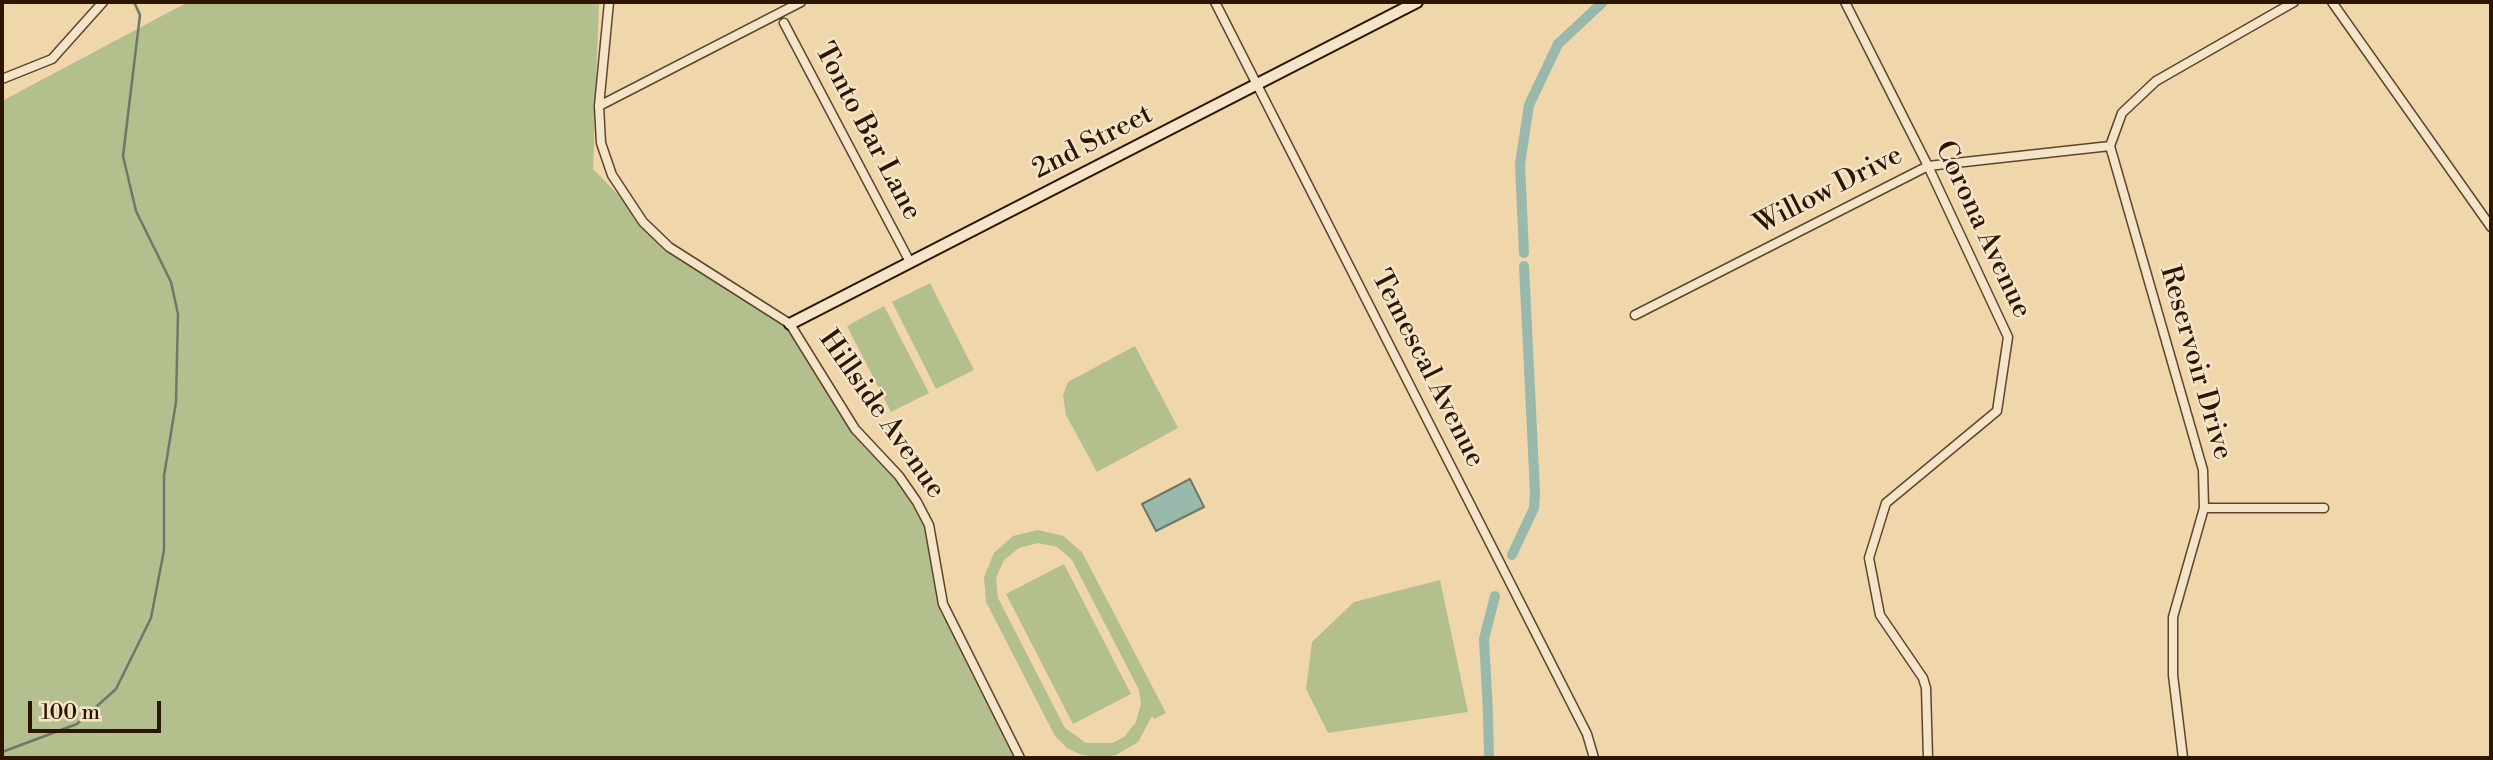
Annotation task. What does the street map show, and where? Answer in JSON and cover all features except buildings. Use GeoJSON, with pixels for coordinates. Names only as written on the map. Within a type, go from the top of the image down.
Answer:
{"type":"FeatureCollection","features":[{"type":"Feature","properties":{"kind":"street"},"geometry":{"type":"LineString","coordinates":[[2,79],[52,59],[103,2]]}},
{"type":"Feature","properties":{"kind":"street","name":"Hillside Avenue"},"geometry":{"type":"LineString","coordinates":[[610,2],[599,106],[601,143],[612,175],[643,222],[669,247],[790,324],[855,429],[899,476],[918,502],[929,525],[943,604],[1020,758]]}},
{"type":"Feature","properties":{"kind":"street"},"geometry":{"type":"LineString","coordinates":[[599,106],[801,2]]}},
{"type":"Feature","properties":{"kind":"street","name":"Temescal Avenue"},"geometry":{"type":"LineString","coordinates":[[1215,2],[1587,734],[1594,758]]}},
{"type":"Feature","properties":{"kind":"street","name":"2nd Street"},"geometry":{"type":"LineString","coordinates":[[790,324],[1417,2]]}},
{"type":"Feature","properties":{"kind":"street","name":"Corona Avenue"},"geometry":{"type":"LineString","coordinates":[[1845,2],[1928,166],[2008,337],[1997,411],[1886,503],[1869,558],[1880,615],[1923,678],[1926,688],[1928,758]]}},
{"type":"Feature","properties":{"kind":"street"},"geometry":{"type":"LineString","coordinates":[[2110,146],[2122,113],[2156,81],[2294,2]]}},
{"type":"Feature","properties":{"kind":"street"},"geometry":{"type":"LineString","coordinates":[[2332,2],[2491,227]]}},
{"type":"Feature","properties":{"kind":"street","name":"Tonto Bar Lane"},"geometry":{"type":"LineString","coordinates":[[784,23],[910,262]]}},
{"type":"Feature","properties":{"kind":"street","name":"Willow Drive"},"geometry":{"type":"LineString","coordinates":[[1635,316],[1928,166],[2110,146]]}},
{"type":"Feature","properties":{"kind":"street","name":"Reservoir Drive"},"geometry":{"type":"LineString","coordinates":[[2110,146],[2203,470],[2204,508],[2173,617],[2173,675],[2183,758]]}},
{"type":"Feature","properties":{"kind":"street"},"geometry":{"type":"LineString","coordinates":[[2204,508],[2324,508]]}},
{"type":"Feature","properties":{"kind":"green space"},"geometry":{"type":"Polygon","coordinates":[[[188,2],[599,2],[593,169],[669,247],[790,324],[855,429],[899,476],[929,525],[943,604],[1020,758],[2,758],[2,101],[188,2]]]}},
{"type":"Feature","properties":{"kind":"green space"},"geometry":{"type":"Polygon","coordinates":[[[930,283],[974,370],[936,389],[892,302],[930,283]]]}},
{"type":"Feature","properties":{"kind":"green space"},"geometry":{"type":"Polygon","coordinates":[[[884,306],[929,393],[891,412],[847,326],[884,306]]]}},
{"type":"Feature","properties":{"kind":"green space"},"geometry":{"type":"Polygon","coordinates":[[[1135,346],[1178,428],[1097,472],[1066,415],[1063,395],[1068,382],[1135,346]]]}},
{"type":"Feature","properties":{"kind":"green space"},"geometry":{"type":"Polygon","coordinates":[[[1038,530],[1063,536],[1082,552],[1166,713],[1154,719],[1152,716],[1138,742],[1116,755],[1099,758],[1082,755],[1067,748],[1055,736],[986,602],[984,577],[994,553],[1013,536],[1038,530]],[[1038,543],[1019,548],[1004,560],[996,578],[998,598],[1065,728],[1086,743],[1112,743],[1124,737],[1136,722],[1141,703],[1139,690],[1072,560],[1057,547],[1038,543]]]}},
{"type":"Feature","properties":{"kind":"green space"},"geometry":{"type":"Polygon","coordinates":[[[1064,564],[1131,694],[1073,724],[1006,594],[1064,564]]]}},
{"type":"Feature","properties":{"kind":"green space"},"geometry":{"type":"Polygon","coordinates":[[[1440,580],[1468,712],[1328,733],[1306,689],[1312,642],[1354,602],[1440,580]]]}},
{"type":"Feature","properties":{"kind":"shaded area"},"geometry":{"type":"Polygon","coordinates":[[[1190,479],[1204,507],[1156,531],[1142,504],[1190,479]]]}},
{"type":"Feature","properties":{"kind":"waterway"},"geometry":{"type":"LineString","coordinates":[[2,752],[77,724],[116,689],[151,618],[164,550],[164,476],[176,402],[178,314],[171,282],[136,211],[123,156],[140,15],[134,2]]}},
{"type":"Feature","properties":{"kind":"waterway"},"geometry":{"type":"LineString","coordinates":[[1524,253],[1520,164],[1529,105],[1558,44],[1603,2]]}},
{"type":"Feature","properties":{"kind":"waterway"},"geometry":{"type":"LineString","coordinates":[[1512,555],[1534,508],[1535,492],[1524,266]]}},
{"type":"Feature","properties":{"kind":"waterway"},"geometry":{"type":"LineString","coordinates":[[1488,712],[1484,639],[1495,596]]}},
{"type":"Feature","properties":{"kind":"waterway"},"geometry":{"type":"LineString","coordinates":[[1488,716],[1489,758]]}}]}
